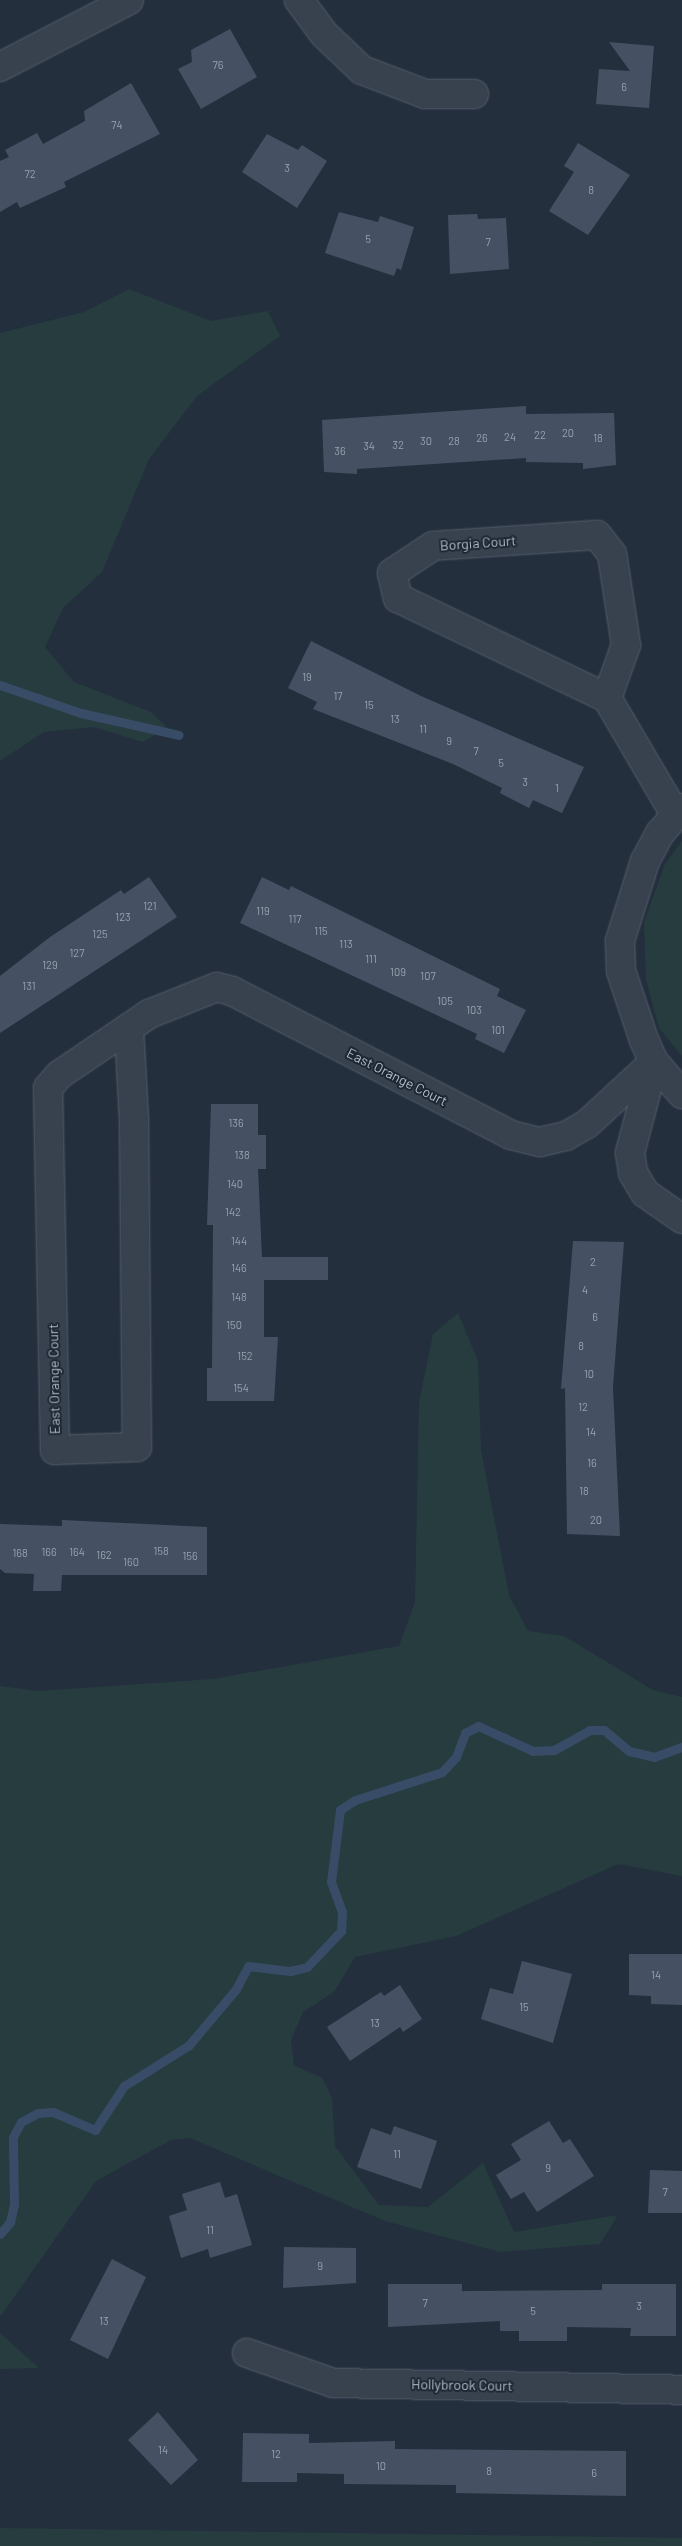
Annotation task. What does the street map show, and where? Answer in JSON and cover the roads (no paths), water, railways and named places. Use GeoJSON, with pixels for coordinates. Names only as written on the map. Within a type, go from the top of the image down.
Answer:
{"type":"FeatureCollection","features":[{"type":"Feature","properties":{"kind":"street"},"geometry":{"type":"LineString","coordinates":[[0,67],[129,0]]}},
{"type":"Feature","properties":{"kind":"street"},"geometry":{"type":"LineString","coordinates":[[299,0],[324,34],[362,70],[425,94],[474,94]]}},
{"type":"Feature","properties":{"kind":"street","name":"Borgia Court"},"geometry":{"type":"LineString","coordinates":[[597,535],[612,554],[626,644],[607,698],[398,598],[392,573],[432,546],[597,535]]}},
{"type":"Feature","properties":{"kind":"street"},"geometry":{"type":"LineString","coordinates":[[607,698],[678,811],[633,888],[620,941],[621,971],[654,1062],[682,1094]]}},
{"type":"Feature","properties":{"kind":"street","name":"East Orange Court"},"geometry":{"type":"LineString","coordinates":[[129,1028],[134,1119],[137,1447],[55,1450],[48,1088],[59,1075],[129,1028],[178,1000],[216,987],[232,991],[511,1135],[540,1142],[566,1136],[587,1124],[654,1062]]}},
{"type":"Feature","properties":{"kind":"street"},"geometry":{"type":"LineString","coordinates":[[654,1062],[630,1153],[633,1173],[645,1193],[682,1218]]}},
{"type":"Feature","properties":{"kind":"street","name":"Hollybrook Court"},"geometry":{"type":"LineString","coordinates":[[247,2352],[333,2383],[682,2390]]}},
{"type":"Feature","properties":{"kind":"waterway"},"geometry":{"type":"LineString","coordinates":[[0,685],[81,713],[179,735]]}},
{"type":"Feature","properties":{"kind":"waterway"},"geometry":{"type":"LineString","coordinates":[[0,2234],[10,2222],[14,2204],[13,2137],[21,2122],[38,2113],[53,2112],[95,2130],[124,2086],[189,2045],[236,1989],[248,1966],[290,1971],[307,1967],[341,1931],[342,1912],[331,1882],[340,1810],[355,1800],[442,1772],[456,1757],[465,1733],[478,1726],[533,1751],[554,1750],[590,1730],[604,1730],[629,1751],[654,1757],[682,1747]]}}]}
